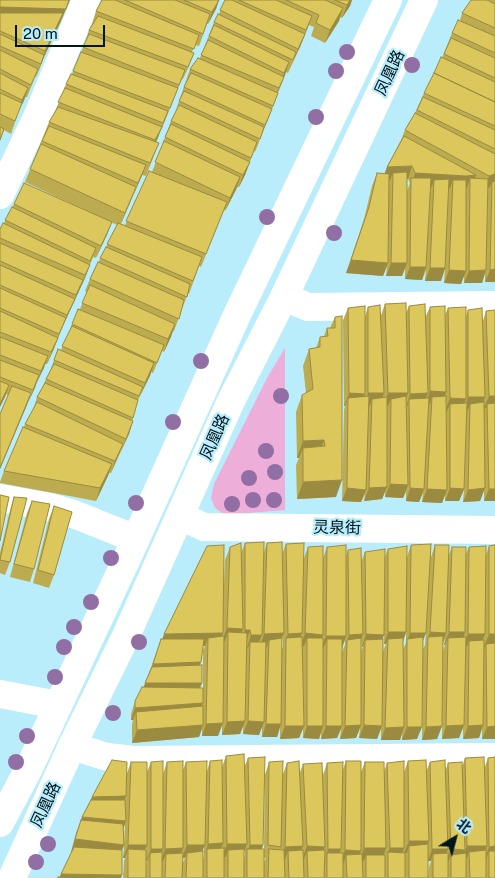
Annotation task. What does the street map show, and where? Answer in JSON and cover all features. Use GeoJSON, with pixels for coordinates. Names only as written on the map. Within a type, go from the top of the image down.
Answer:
{"type":"FeatureCollection","features":[{"type":"Feature","properties":{"kind":"main road"},"geometry":{"type":"LineString","coordinates":[[0,195],[38,115],[86,0]]}},
{"type":"Feature","properties":{"kind":"main road","name":"凤凰路"},"geometry":{"type":"LineString","coordinates":[[1,816],[28,770],[136,539],[237,316],[388,0]]}},
{"type":"Feature","properties":{"kind":"main road","name":"凤凰路"},"geometry":{"type":"LineString","coordinates":[[12,878],[72,746],[122,644],[231,401],[284,297],[424,0]]}},
{"type":"Feature","properties":{"kind":"main road"},"geometry":{"type":"LineString","coordinates":[[284,297],[308,307],[495,305]]}},
{"type":"Feature","properties":{"kind":"main road"},"geometry":{"type":"LineString","coordinates":[[0,498],[50,507],[76,515],[136,539]]}},
{"type":"Feature","properties":{"kind":"main road","name":"灵泉街"},"geometry":{"type":"LineString","coordinates":[[180,516],[204,527],[495,530]]}},
{"type":"Feature","properties":{"kind":"main road"},"geometry":{"type":"LineString","coordinates":[[0,694],[58,705]]}},
{"type":"Feature","properties":{"kind":"main road"},"geometry":{"type":"LineString","coordinates":[[72,746],[107,757],[133,760],[495,757]]}},
{"type":"Feature","properties":{"kind":"shaded area"},"geometry":{"type":"Polygon","coordinates":[[[285,348],[285,510],[224,514],[215,508],[211,498],[214,484],[267,378],[285,348]]]}},
{"type":"Feature","properties":{"kind":"building"},"geometry":{"type":"Polygon","coordinates":[[[0,0],[69,0],[66,9],[0,7],[0,0]]]}},
{"type":"Feature","properties":{"kind":"building"},"geometry":{"type":"Polygon","coordinates":[[[102,0],[115,0],[199,35],[194,49],[96,11],[102,0]]]}},
{"type":"Feature","properties":{"kind":"building"},"geometry":{"type":"Polygon","coordinates":[[[125,0],[175,0],[210,14],[203,34],[125,0]]]}},
{"type":"Feature","properties":{"kind":"building"},"geometry":{"type":"Polygon","coordinates":[[[184,0],[219,0],[212,12],[184,0]]]}},
{"type":"Feature","properties":{"kind":"building"},"geometry":{"type":"Polygon","coordinates":[[[225,0],[232,0],[305,34],[298,49],[220,10],[225,0]]]}},
{"type":"Feature","properties":{"kind":"building"},"geometry":{"type":"Polygon","coordinates":[[[239,0],[276,0],[312,16],[306,30],[239,0]]]}},
{"type":"Feature","properties":{"kind":"building"},"geometry":{"type":"Polygon","coordinates":[[[286,0],[325,0],[343,8],[330,30],[316,23],[319,15],[286,0]]]}},
{"type":"Feature","properties":{"kind":"building"},"geometry":{"type":"Polygon","coordinates":[[[335,0],[350,0],[347,5],[335,0]]]}},
{"type":"Feature","properties":{"kind":"building"},"geometry":{"type":"Polygon","coordinates":[[[471,0],[487,0],[495,4],[495,28],[462,13],[471,0]]]}},
{"type":"Feature","properties":{"kind":"building"},"geometry":{"type":"Polygon","coordinates":[[[0,13],[63,13],[45,51],[0,31],[0,13]]]}},
{"type":"Feature","properties":{"kind":"building"},"geometry":{"type":"Polygon","coordinates":[[[218,14],[296,52],[293,60],[214,22],[218,14]]]}},
{"type":"Feature","properties":{"kind":"building"},"geometry":{"type":"Polygon","coordinates":[[[98,16],[194,53],[188,67],[89,30],[98,16]]]}},
{"type":"Feature","properties":{"kind":"building"},"geometry":{"type":"Polygon","coordinates":[[[458,20],[495,36],[495,53],[452,33],[458,20]]]}},
{"type":"Feature","properties":{"kind":"building"},"geometry":{"type":"Polygon","coordinates":[[[214,25],[289,62],[284,73],[209,36],[214,25]]]}},
{"type":"Feature","properties":{"kind":"building"},"geometry":{"type":"Polygon","coordinates":[[[0,34],[44,55],[41,64],[0,46],[0,34]]]}},
{"type":"Feature","properties":{"kind":"building"},"geometry":{"type":"Polygon","coordinates":[[[89,34],[185,70],[179,85],[83,47],[89,34]]]}},
{"type":"Feature","properties":{"kind":"building"},"geometry":{"type":"Polygon","coordinates":[[[451,38],[495,58],[495,78],[444,54],[451,38]]]}},
{"type":"Feature","properties":{"kind":"building"},"geometry":{"type":"Polygon","coordinates":[[[208,40],[284,77],[279,88],[201,55],[208,40]]]}},
{"type":"Feature","properties":{"kind":"building"},"geometry":{"type":"Polygon","coordinates":[[[0,50],[38,69],[31,85],[0,69],[0,50]]]}},
{"type":"Feature","properties":{"kind":"building"},"geometry":{"type":"Polygon","coordinates":[[[81,52],[178,88],[170,108],[73,71],[81,52]]]}},
{"type":"Feature","properties":{"kind":"building"},"geometry":{"type":"Polygon","coordinates":[[[441,57],[495,82],[495,102],[434,73],[441,57]]]}},
{"type":"Feature","properties":{"kind":"building"},"geometry":{"type":"Polygon","coordinates":[[[198,58],[278,93],[273,106],[190,69],[198,58]]]}},
{"type":"Feature","properties":{"kind":"building"},"geometry":{"type":"Polygon","coordinates":[[[0,73],[28,88],[22,100],[0,89],[0,73]]]}},
{"type":"Feature","properties":{"kind":"building"},"geometry":{"type":"Polygon","coordinates":[[[191,73],[272,109],[265,125],[184,87],[191,73]]]}},
{"type":"Feature","properties":{"kind":"building"},"geometry":{"type":"Polygon","coordinates":[[[434,73],[495,102],[495,126],[424,93],[434,73]]]}},
{"type":"Feature","properties":{"kind":"building"},"geometry":{"type":"Polygon","coordinates":[[[71,74],[168,111],[163,123],[66,84],[71,74]]]}},
{"type":"Feature","properties":{"kind":"building"},"geometry":{"type":"Polygon","coordinates":[[[65,88],[162,127],[155,140],[58,102],[65,88]]]}},
{"type":"Feature","properties":{"kind":"building"},"geometry":{"type":"Polygon","coordinates":[[[184,91],[264,127],[260,139],[179,101],[184,91]]]}},
{"type":"Feature","properties":{"kind":"building"},"geometry":{"type":"Polygon","coordinates":[[[0,93],[22,103],[15,121],[0,114],[0,93]]]}},
{"type":"Feature","properties":{"kind":"building"},"geometry":{"type":"Polygon","coordinates":[[[423,97],[495,130],[495,149],[417,110],[423,97]]]}},
{"type":"Feature","properties":{"kind":"building"},"geometry":{"type":"Polygon","coordinates":[[[179,105],[257,142],[251,158],[171,121],[179,105]]]}},
{"type":"Feature","properties":{"kind":"building"},"geometry":{"type":"Polygon","coordinates":[[[58,107],[159,143],[150,163],[49,122],[58,107]]]}},
{"type":"Feature","properties":{"kind":"building"},"geometry":{"type":"Polygon","coordinates":[[[415,113],[495,154],[495,174],[489,176],[405,130],[415,113]]]}},
{"type":"Feature","properties":{"kind":"building"},"geometry":{"type":"Polygon","coordinates":[[[171,124],[250,162],[243,175],[165,137],[171,124]]]}},
{"type":"Feature","properties":{"kind":"building"},"geometry":{"type":"Polygon","coordinates":[[[49,126],[146,165],[138,183],[42,141],[49,126]]]}},
{"type":"Feature","properties":{"kind":"building"},"geometry":{"type":"Polygon","coordinates":[[[0,127],[4,129],[0,140],[0,127]]]}},
{"type":"Feature","properties":{"kind":"building"},"geometry":{"type":"Polygon","coordinates":[[[404,136],[476,175],[415,173],[412,166],[387,167],[404,136]]]}},
{"type":"Feature","properties":{"kind":"building"},"geometry":{"type":"Polygon","coordinates":[[[164,141],[240,177],[230,198],[155,162],[164,141]]]}},
{"type":"Feature","properties":{"kind":"building"},"geometry":{"type":"Polygon","coordinates":[[[41,144],[136,187],[125,213],[30,169],[41,144]]]}},
{"type":"Feature","properties":{"kind":"building"},"geometry":{"type":"Polygon","coordinates":[[[149,171],[227,202],[206,254],[126,221],[149,171]]]}},
{"type":"Feature","properties":{"kind":"building"},"geometry":{"type":"Polygon","coordinates":[[[407,172],[407,263],[391,263],[393,173],[407,172]]]}},
{"type":"Feature","properties":{"kind":"building"},"geometry":{"type":"Polygon","coordinates":[[[377,173],[389,174],[388,263],[351,260],[369,207],[377,173]]]}},
{"type":"Feature","properties":{"kind":"building"},"geometry":{"type":"Polygon","coordinates":[[[411,178],[431,178],[426,267],[410,267],[411,178]]]}},
{"type":"Feature","properties":{"kind":"building"},"geometry":{"type":"Polygon","coordinates":[[[470,178],[488,179],[486,270],[469,271],[470,178]]]}},
{"type":"Feature","properties":{"kind":"building"},"geometry":{"type":"Polygon","coordinates":[[[449,179],[445,268],[430,268],[434,180],[449,179]]]}},
{"type":"Feature","properties":{"kind":"building"},"geometry":{"type":"Polygon","coordinates":[[[453,180],[466,180],[466,271],[449,270],[453,180]]]}},
{"type":"Feature","properties":{"kind":"building"},"geometry":{"type":"Polygon","coordinates":[[[495,181],[495,269],[490,270],[492,182],[495,181]]]}},
{"type":"Feature","properties":{"kind":"building"},"geometry":{"type":"Polygon","coordinates":[[[24,183],[112,222],[101,246],[14,204],[24,183]]]}},
{"type":"Feature","properties":{"kind":"building"},"geometry":{"type":"Polygon","coordinates":[[[12,207],[96,248],[90,261],[5,220],[12,207]]]}},
{"type":"Feature","properties":{"kind":"building"},"geometry":{"type":"Polygon","coordinates":[[[3,223],[90,265],[85,275],[0,238],[0,229],[3,223]]]}},
{"type":"Feature","properties":{"kind":"building"},"geometry":{"type":"Polygon","coordinates":[[[118,223],[202,257],[193,281],[107,244],[118,223]]]}},
{"type":"Feature","properties":{"kind":"building"},"geometry":{"type":"Polygon","coordinates":[[[0,243],[83,280],[76,295],[0,261],[0,243]]]}},
{"type":"Feature","properties":{"kind":"building"},"geometry":{"type":"Polygon","coordinates":[[[106,247],[190,284],[187,297],[100,258],[106,247]]]}},
{"type":"Feature","properties":{"kind":"building"},"geometry":{"type":"Polygon","coordinates":[[[98,262],[184,300],[179,319],[90,279],[98,262]]]}},
{"type":"Feature","properties":{"kind":"building"},"geometry":{"type":"Polygon","coordinates":[[[0,265],[75,299],[67,315],[0,285],[0,265]]]}},
{"type":"Feature","properties":{"kind":"building"},"geometry":{"type":"Polygon","coordinates":[[[90,285],[175,324],[168,339],[82,303],[90,285]]]}},
{"type":"Feature","properties":{"kind":"building"},"geometry":{"type":"Polygon","coordinates":[[[0,288],[66,318],[59,334],[0,308],[0,288]]]}},
{"type":"Feature","properties":{"kind":"building"},"geometry":{"type":"Polygon","coordinates":[[[406,303],[408,393],[388,393],[385,304],[406,303]]]}},
{"type":"Feature","properties":{"kind":"building"},"geometry":{"type":"Polygon","coordinates":[[[425,304],[428,393],[410,394],[409,306],[425,304]]]}},
{"type":"Feature","properties":{"kind":"building"},"geometry":{"type":"Polygon","coordinates":[[[380,305],[384,393],[368,393],[368,307],[380,305]]]}},
{"type":"Feature","properties":{"kind":"building"},"geometry":{"type":"Polygon","coordinates":[[[365,306],[365,394],[349,393],[348,308],[365,306]]]}},
{"type":"Feature","properties":{"kind":"building"},"geometry":{"type":"Polygon","coordinates":[[[445,306],[446,392],[430,391],[430,307],[445,306]]]}},
{"type":"Feature","properties":{"kind":"building"},"geometry":{"type":"Polygon","coordinates":[[[466,307],[466,399],[450,398],[448,308],[466,307]]]}},
{"type":"Feature","properties":{"kind":"building"},"geometry":{"type":"Polygon","coordinates":[[[482,308],[485,397],[468,397],[468,310],[482,308]]]}},
{"type":"Feature","properties":{"kind":"building"},"geometry":{"type":"Polygon","coordinates":[[[78,309],[164,345],[157,363],[72,324],[78,309]]]}},
{"type":"Feature","properties":{"kind":"building"},"geometry":{"type":"Polygon","coordinates":[[[495,310],[495,396],[489,396],[486,311],[495,310]]]}},
{"type":"Feature","properties":{"kind":"building"},"geometry":{"type":"Polygon","coordinates":[[[0,311],[58,338],[51,352],[0,332],[0,311]]]}},
{"type":"Feature","properties":{"kind":"building"},"geometry":{"type":"Polygon","coordinates":[[[342,316],[342,480],[303,482],[303,448],[325,446],[324,440],[303,441],[302,395],[313,389],[309,349],[320,347],[320,337],[328,336],[327,328],[335,328],[335,317],[342,316]]]}},
{"type":"Feature","properties":{"kind":"building"},"geometry":{"type":"Polygon","coordinates":[[[72,326],[154,363],[145,383],[62,346],[72,326]]]}},
{"type":"Feature","properties":{"kind":"building"},"geometry":{"type":"Polygon","coordinates":[[[0,337],[48,356],[41,371],[0,355],[0,337]]]}},
{"type":"Feature","properties":{"kind":"building"},"geometry":{"type":"Polygon","coordinates":[[[58,349],[143,387],[139,396],[54,360],[58,349]]]}},
{"type":"Feature","properties":{"kind":"building"},"geometry":{"type":"Polygon","coordinates":[[[0,360],[39,375],[33,390],[0,377],[0,360]]]}},
{"type":"Feature","properties":{"kind":"building"},"geometry":{"type":"Polygon","coordinates":[[[54,364],[138,400],[133,418],[46,379],[54,364]]]}},
{"type":"Feature","properties":{"kind":"building"},"geometry":{"type":"Polygon","coordinates":[[[0,381],[9,385],[0,404],[0,381]]]}},
{"type":"Feature","properties":{"kind":"building"},"geometry":{"type":"Polygon","coordinates":[[[45,383],[133,421],[126,439],[37,397],[45,383]]]}},
{"type":"Feature","properties":{"kind":"building"},"geometry":{"type":"Polygon","coordinates":[[[12,386],[31,393],[0,468],[0,414],[12,386]]]}},
{"type":"Feature","properties":{"kind":"building"},"geometry":{"type":"Polygon","coordinates":[[[369,396],[366,490],[347,488],[348,398],[369,396]]]}},
{"type":"Feature","properties":{"kind":"building"},"geometry":{"type":"Polygon","coordinates":[[[406,396],[408,485],[390,484],[391,399],[406,396]]]}},
{"type":"Feature","properties":{"kind":"building"},"geometry":{"type":"Polygon","coordinates":[[[446,396],[447,490],[427,489],[432,397],[446,396]]]}},
{"type":"Feature","properties":{"kind":"building"},"geometry":{"type":"Polygon","coordinates":[[[387,397],[387,487],[369,488],[372,399],[387,397]]]}},
{"type":"Feature","properties":{"kind":"building"},"geometry":{"type":"Polygon","coordinates":[[[429,398],[424,489],[410,488],[409,399],[429,398]]]}},
{"type":"Feature","properties":{"kind":"building"},"geometry":{"type":"Polygon","coordinates":[[[37,402],[123,444],[115,461],[25,424],[37,402]]]}},
{"type":"Feature","properties":{"kind":"building"},"geometry":{"type":"Polygon","coordinates":[[[484,402],[485,488],[468,490],[470,404],[484,402]]]}},
{"type":"Feature","properties":{"kind":"building"},"geometry":{"type":"Polygon","coordinates":[[[467,403],[464,489],[450,488],[450,404],[467,403]]]}},
{"type":"Feature","properties":{"kind":"building"},"geometry":{"type":"Polygon","coordinates":[[[495,403],[495,489],[489,489],[487,404],[495,403]]]}},
{"type":"Feature","properties":{"kind":"building"},"geometry":{"type":"Polygon","coordinates":[[[23,427],[112,464],[100,488],[4,471],[23,427]]]}},
{"type":"Feature","properties":{"kind":"building"},"geometry":{"type":"Polygon","coordinates":[[[0,495],[9,497],[0,541],[0,495]]]}},
{"type":"Feature","properties":{"kind":"building"},"geometry":{"type":"Polygon","coordinates":[[[14,497],[27,498],[10,562],[0,560],[14,497]]]}},
{"type":"Feature","properties":{"kind":"building"},"geometry":{"type":"Polygon","coordinates":[[[32,501],[50,504],[34,569],[14,564],[32,501]]]}},
{"type":"Feature","properties":{"kind":"building"},"geometry":{"type":"Polygon","coordinates":[[[54,506],[72,512],[54,575],[38,570],[54,506]]]}},
{"type":"Feature","properties":{"kind":"building"},"geometry":{"type":"Polygon","coordinates":[[[264,542],[262,635],[251,635],[250,630],[245,630],[245,543],[264,542]]]}},
{"type":"Feature","properties":{"kind":"building"},"geometry":{"type":"Polygon","coordinates":[[[282,542],[284,633],[264,634],[267,543],[282,542]]]}},
{"type":"Feature","properties":{"kind":"building"},"geometry":{"type":"Polygon","coordinates":[[[241,543],[243,629],[227,628],[230,547],[241,543]]]}},
{"type":"Feature","properties":{"kind":"building"},"geometry":{"type":"Polygon","coordinates":[[[304,543],[302,633],[288,634],[286,544],[304,543]]]}},
{"type":"Feature","properties":{"kind":"building"},"geometry":{"type":"Polygon","coordinates":[[[431,544],[426,633],[410,633],[411,545],[431,544]]]}},
{"type":"Feature","properties":{"kind":"building"},"geometry":{"type":"Polygon","coordinates":[[[224,545],[223,633],[164,634],[207,546],[224,545]]]}},
{"type":"Feature","properties":{"kind":"building"},"geometry":{"type":"Polygon","coordinates":[[[346,545],[346,636],[326,636],[327,547],[346,545]]]}},
{"type":"Feature","properties":{"kind":"building"},"geometry":{"type":"Polygon","coordinates":[[[435,545],[449,545],[446,633],[430,632],[435,545]]]}},
{"type":"Feature","properties":{"kind":"building"},"geometry":{"type":"Polygon","coordinates":[[[495,545],[495,634],[489,634],[489,546],[495,545]]]}},
{"type":"Feature","properties":{"kind":"building"},"geometry":{"type":"Polygon","coordinates":[[[323,546],[323,635],[305,633],[308,547],[323,546]]]}},
{"type":"Feature","properties":{"kind":"building"},"geometry":{"type":"Polygon","coordinates":[[[407,546],[406,632],[388,632],[388,549],[407,546]]]}},
{"type":"Feature","properties":{"kind":"building"},"geometry":{"type":"Polygon","coordinates":[[[486,546],[485,634],[468,634],[469,547],[486,546]]]}},
{"type":"Feature","properties":{"kind":"building"},"geometry":{"type":"Polygon","coordinates":[[[452,547],[466,547],[465,632],[449,632],[452,547]]]}},
{"type":"Feature","properties":{"kind":"building"},"geometry":{"type":"Polygon","coordinates":[[[361,548],[363,634],[349,635],[348,550],[361,548]]]}},
{"type":"Feature","properties":{"kind":"building"},"geometry":{"type":"Polygon","coordinates":[[[385,549],[384,635],[366,634],[365,552],[385,549]]]}},
{"type":"Feature","properties":{"kind":"building"},"geometry":{"type":"Polygon","coordinates":[[[228,632],[247,633],[245,721],[227,722],[228,632]]]}},
{"type":"Feature","properties":{"kind":"building"},"geometry":{"type":"Polygon","coordinates":[[[224,636],[223,723],[206,724],[208,638],[224,636]]]}},
{"type":"Feature","properties":{"kind":"building"},"geometry":{"type":"Polygon","coordinates":[[[443,636],[442,726],[426,727],[428,637],[443,636]]]}},
{"type":"Feature","properties":{"kind":"building"},"geometry":{"type":"Polygon","coordinates":[[[302,637],[304,726],[285,726],[286,638],[302,637]]]}},
{"type":"Feature","properties":{"kind":"building"},"geometry":{"type":"Polygon","coordinates":[[[423,637],[422,727],[407,727],[407,639],[423,637]]]}},
{"type":"Feature","properties":{"kind":"building"},"geometry":{"type":"Polygon","coordinates":[[[466,637],[464,725],[446,726],[448,638],[466,637]]]}},
{"type":"Feature","properties":{"kind":"building"},"geometry":{"type":"Polygon","coordinates":[[[282,638],[281,724],[266,724],[269,640],[282,638]]]}},
{"type":"Feature","properties":{"kind":"building"},"geometry":{"type":"Polygon","coordinates":[[[307,638],[323,638],[323,726],[307,726],[307,638]]]}},
{"type":"Feature","properties":{"kind":"building"},"geometry":{"type":"Polygon","coordinates":[[[361,638],[361,725],[345,726],[347,640],[361,638]]]}},
{"type":"Feature","properties":{"kind":"building"},"geometry":{"type":"Polygon","coordinates":[[[403,638],[404,727],[385,728],[388,639],[403,638]]]}},
{"type":"Feature","properties":{"kind":"building"},"geometry":{"type":"Polygon","coordinates":[[[161,639],[204,639],[201,662],[153,664],[161,639]]]}},
{"type":"Feature","properties":{"kind":"building"},"geometry":{"type":"Polygon","coordinates":[[[327,639],[342,639],[342,726],[326,726],[327,639]]]}},
{"type":"Feature","properties":{"kind":"building"},"geometry":{"type":"Polygon","coordinates":[[[383,639],[382,726],[364,725],[365,640],[383,639]]]}},
{"type":"Feature","properties":{"kind":"building"},"geometry":{"type":"Polygon","coordinates":[[[484,640],[483,725],[468,726],[469,641],[484,640]]]}},
{"type":"Feature","properties":{"kind":"building"},"geometry":{"type":"Polygon","coordinates":[[[250,642],[266,642],[264,722],[248,721],[250,642]]]}},
{"type":"Feature","properties":{"kind":"building"},"geometry":{"type":"Polygon","coordinates":[[[495,643],[495,726],[487,727],[486,644],[495,643]]]}},
{"type":"Feature","properties":{"kind":"building"},"geometry":{"type":"Polygon","coordinates":[[[202,665],[202,683],[145,683],[152,667],[202,665]]]}},
{"type":"Feature","properties":{"kind":"building"},"geometry":{"type":"Polygon","coordinates":[[[142,687],[203,688],[203,703],[135,708],[135,701],[142,687]]]}},
{"type":"Feature","properties":{"kind":"building"},"geometry":{"type":"Polygon","coordinates":[[[203,706],[203,725],[137,730],[136,712],[203,706]]]}},
{"type":"Feature","properties":{"kind":"building"},"geometry":{"type":"Polygon","coordinates":[[[244,754],[247,844],[227,844],[226,756],[244,754]]]}},
{"type":"Feature","properties":{"kind":"building"},"geometry":{"type":"Polygon","coordinates":[[[265,757],[263,845],[250,845],[248,758],[265,757]]]}},
{"type":"Feature","properties":{"kind":"building"},"geometry":{"type":"Polygon","coordinates":[[[484,757],[487,846],[467,846],[465,758],[484,757]]]}},
{"type":"Feature","properties":{"kind":"building"},"geometry":{"type":"Polygon","coordinates":[[[495,757],[495,846],[489,847],[488,758],[495,757]]]}},
{"type":"Feature","properties":{"kind":"building"},"geometry":{"type":"Polygon","coordinates":[[[112,760],[127,762],[126,796],[92,797],[112,760]]]}},
{"type":"Feature","properties":{"kind":"building"},"geometry":{"type":"Polygon","coordinates":[[[222,760],[223,843],[208,844],[210,761],[222,760]]]}},
{"type":"Feature","properties":{"kind":"building"},"geometry":{"type":"Polygon","coordinates":[[[426,760],[429,841],[409,841],[408,761],[426,760]]]}},
{"type":"Feature","properties":{"kind":"building"},"geometry":{"type":"Polygon","coordinates":[[[445,760],[448,849],[432,849],[430,762],[445,760]]]}},
{"type":"Feature","properties":{"kind":"building"},"geometry":{"type":"Polygon","coordinates":[[[163,761],[163,849],[151,849],[151,762],[163,761]]]}},
{"type":"Feature","properties":{"kind":"building"},"geometry":{"type":"Polygon","coordinates":[[[183,761],[183,848],[165,849],[167,762],[183,761]]]}},
{"type":"Feature","properties":{"kind":"building"},"geometry":{"type":"Polygon","coordinates":[[[207,761],[205,845],[187,845],[186,762],[207,761]]]}},
{"type":"Feature","properties":{"kind":"building"},"geometry":{"type":"Polygon","coordinates":[[[283,761],[281,847],[268,845],[269,762],[283,761]]]}},
{"type":"Feature","properties":{"kind":"building"},"geometry":{"type":"Polygon","coordinates":[[[299,761],[303,846],[285,847],[287,763],[299,761]]]}},
{"type":"Feature","properties":{"kind":"building"},"geometry":{"type":"Polygon","coordinates":[[[346,761],[361,761],[361,851],[345,850],[346,761]]]}},
{"type":"Feature","properties":{"kind":"building"},"geometry":{"type":"Polygon","coordinates":[[[404,761],[404,848],[390,848],[387,763],[404,761]]]}},
{"type":"Feature","properties":{"kind":"building"},"geometry":{"type":"Polygon","coordinates":[[[131,762],[147,762],[147,845],[128,845],[131,762]]]}},
{"type":"Feature","properties":{"kind":"building"},"geometry":{"type":"Polygon","coordinates":[[[343,762],[341,849],[328,849],[327,763],[343,762]]]}},
{"type":"Feature","properties":{"kind":"building"},"geometry":{"type":"Polygon","coordinates":[[[365,762],[384,762],[386,848],[364,848],[365,762]]]}},
{"type":"Feature","properties":{"kind":"building"},"geometry":{"type":"Polygon","coordinates":[[[462,762],[465,850],[451,849],[448,763],[462,762]]]}},
{"type":"Feature","properties":{"kind":"building"},"geometry":{"type":"Polygon","coordinates":[[[322,763],[325,847],[307,846],[303,764],[322,763]]]}},
{"type":"Feature","properties":{"kind":"building"},"geometry":{"type":"Polygon","coordinates":[[[91,800],[125,800],[126,821],[82,817],[91,800]]]}},
{"type":"Feature","properties":{"kind":"building"},"geometry":{"type":"Polygon","coordinates":[[[81,820],[123,824],[124,845],[75,839],[81,820]]]}},
{"type":"Feature","properties":{"kind":"building"},"geometry":{"type":"Polygon","coordinates":[[[428,844],[428,878],[409,878],[409,846],[428,844]]]}},
{"type":"Feature","properties":{"kind":"building"},"geometry":{"type":"Polygon","coordinates":[[[74,847],[122,850],[122,875],[61,874],[74,847]]]}},
{"type":"Feature","properties":{"kind":"building"},"geometry":{"type":"Polygon","coordinates":[[[224,848],[224,878],[207,878],[207,849],[224,848]]]}},
{"type":"Feature","properties":{"kind":"building"},"geometry":{"type":"Polygon","coordinates":[[[128,849],[146,850],[146,878],[128,878],[128,849]]]}},
{"type":"Feature","properties":{"kind":"building"},"geometry":{"type":"Polygon","coordinates":[[[244,849],[244,878],[228,878],[228,850],[244,849]]]}},
{"type":"Feature","properties":{"kind":"building"},"geometry":{"type":"Polygon","coordinates":[[[247,849],[264,849],[264,878],[247,878],[247,849]]]}},
{"type":"Feature","properties":{"kind":"building"},"geometry":{"type":"Polygon","coordinates":[[[269,849],[284,850],[285,878],[268,878],[269,849]]]}},
{"type":"Feature","properties":{"kind":"building"},"geometry":{"type":"Polygon","coordinates":[[[303,850],[304,878],[289,878],[288,851],[303,850]]]}},
{"type":"Feature","properties":{"kind":"building"},"geometry":{"type":"Polygon","coordinates":[[[325,850],[324,878],[308,878],[307,851],[325,850]]]}},
{"type":"Feature","properties":{"kind":"building"},"geometry":{"type":"Polygon","coordinates":[[[486,850],[486,878],[470,878],[469,852],[486,850]]]}},
{"type":"Feature","properties":{"kind":"building"},"geometry":{"type":"Polygon","coordinates":[[[203,851],[203,878],[186,878],[187,853],[203,851]]]}},
{"type":"Feature","properties":{"kind":"building"},"geometry":{"type":"Polygon","coordinates":[[[489,851],[495,851],[495,878],[489,878],[489,851]]]}},
{"type":"Feature","properties":{"kind":"building"},"geometry":{"type":"Polygon","coordinates":[[[162,852],[162,878],[150,878],[150,853],[162,852]]]}},
{"type":"Feature","properties":{"kind":"building"},"geometry":{"type":"Polygon","coordinates":[[[388,852],[405,853],[405,878],[388,878],[388,852]]]}},
{"type":"Feature","properties":{"kind":"building"},"geometry":{"type":"Polygon","coordinates":[[[183,853],[182,878],[165,878],[166,854],[183,853]]]}},
{"type":"Feature","properties":{"kind":"building"},"geometry":{"type":"Polygon","coordinates":[[[327,853],[343,853],[343,878],[327,878],[327,853]]]}},
{"type":"Feature","properties":{"kind":"building"},"geometry":{"type":"Polygon","coordinates":[[[448,853],[448,878],[433,878],[433,854],[448,853]]]}},
{"type":"Feature","properties":{"kind":"building"},"geometry":{"type":"Polygon","coordinates":[[[466,853],[466,878],[451,878],[451,855],[466,853]]]}},
{"type":"Feature","properties":{"kind":"building"},"geometry":{"type":"Polygon","coordinates":[[[362,854],[363,878],[347,878],[346,855],[362,854]]]}},
{"type":"Feature","properties":{"kind":"building"},"geometry":{"type":"Polygon","coordinates":[[[366,855],[385,855],[385,878],[366,878],[366,855]]]}}]}
